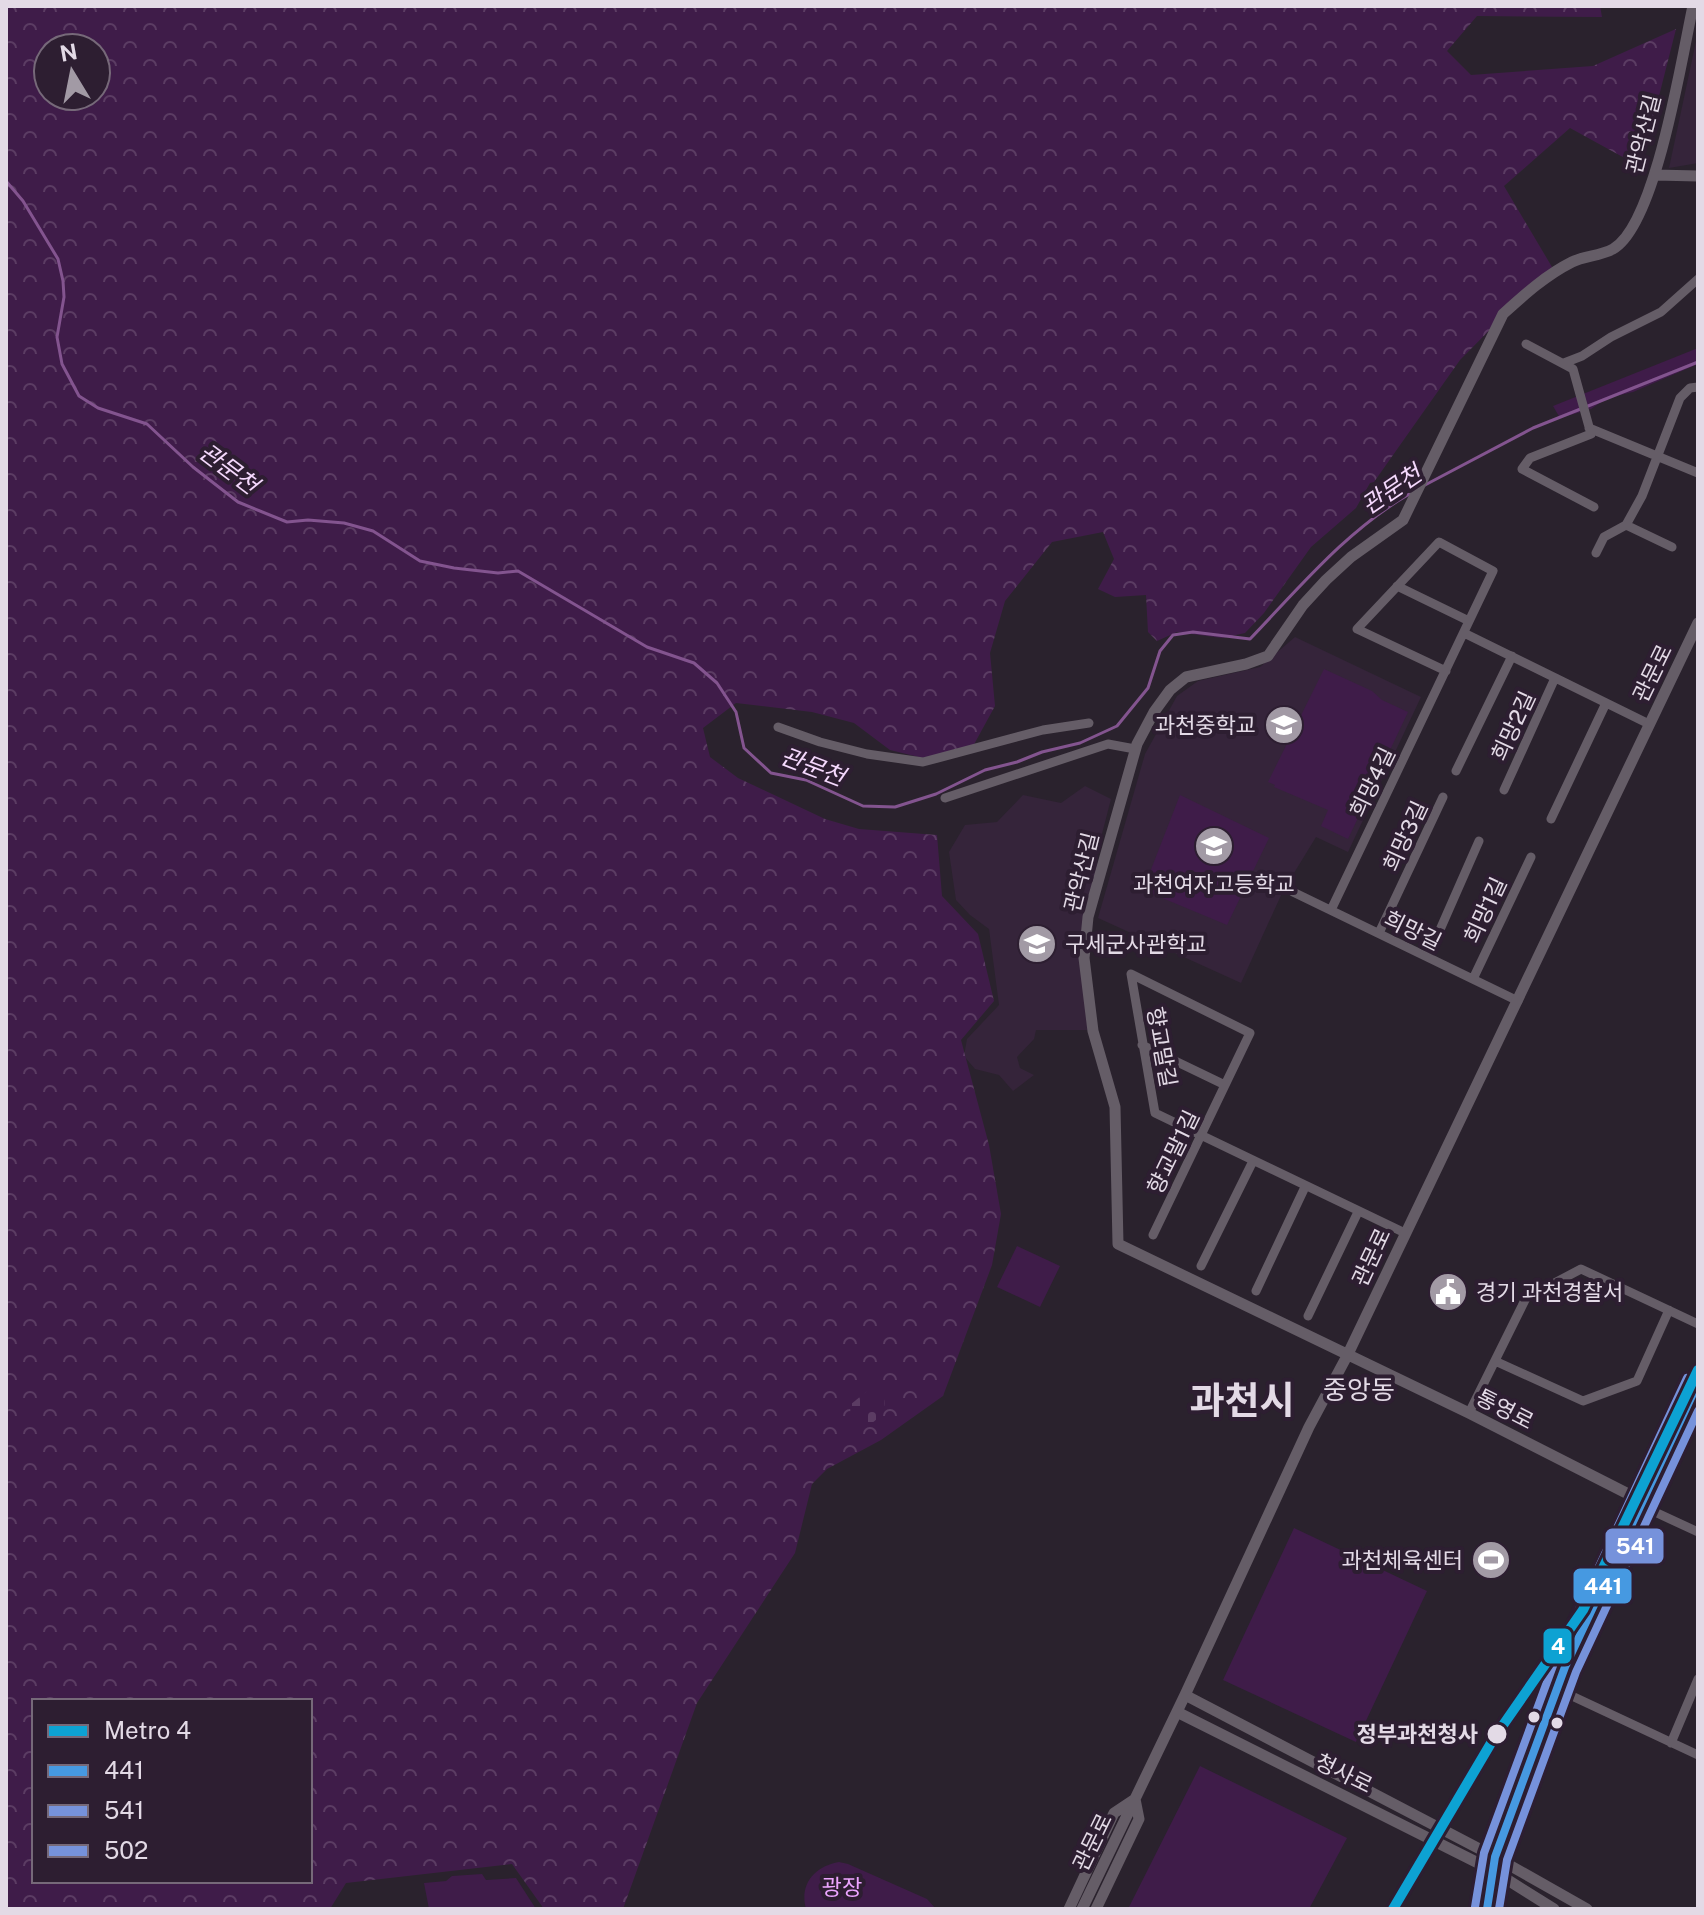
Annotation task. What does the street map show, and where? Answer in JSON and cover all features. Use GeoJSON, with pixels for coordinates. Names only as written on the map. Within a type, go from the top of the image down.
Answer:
{"type":"FeatureCollection","features":[{"type":"Feature","properties":{"kind":"street","name":"관악산길"},"geometry":{"type":"LineString","coordinates":[[1347,1356],[1118,1244],[1115,1107],[1093,1031],[1084,958],[1088,917],[1135,749],[1154,712],[1170,690],[1186,677],[1268,656],[1303,605],[1351,557],[1403,520],[1503,314],[1529,290],[1572,261],[1614,248],[1630,231],[1655,175],[1693,6]]}},
{"type":"Feature","properties":{"kind":"street"},"geometry":{"type":"LineString","coordinates":[[1655,175],[1698,176]]}},
{"type":"Feature","properties":{"kind":"street"},"geometry":{"type":"LineString","coordinates":[[1564,363],[1661,312],[1698,279]]}},
{"type":"Feature","properties":{"kind":"street"},"geometry":{"type":"LineString","coordinates":[[1526,344],[1573,369],[1591,434],[1530,458],[1522,469],[1594,507]]}},
{"type":"Feature","properties":{"kind":"street"},"geometry":{"type":"LineString","coordinates":[[1596,553],[1604,537],[1626,525],[1642,496],[1680,398],[1690,388],[1698,387]]}},
{"type":"Feature","properties":{"kind":"street"},"geometry":{"type":"LineString","coordinates":[[1589,428],[1698,473]]}},
{"type":"Feature","properties":{"kind":"street"},"geometry":{"type":"LineString","coordinates":[[1626,525],[1672,547]]}},
{"type":"Feature","properties":{"kind":"street","name":"희망4길"},"geometry":{"type":"LineString","coordinates":[[1331,910],[1446,671],[1493,571],[1439,542],[1357,629],[1446,671]]}},
{"type":"Feature","properties":{"kind":"street"},"geometry":{"type":"LineString","coordinates":[[1397,586],[1469,621]]}},
{"type":"Feature","properties":{"kind":"street","name":"관문로"},"geometry":{"type":"LineString","coordinates":[[1082,1909],[1303,1441],[1347,1356],[1698,623]]}},
{"type":"Feature","properties":{"kind":"street"},"geometry":{"type":"LineString","coordinates":[[1464,633],[1649,724]]}},
{"type":"Feature","properties":{"kind":"street"},"geometry":{"type":"LineString","coordinates":[[1456,771],[1512,656]]}},
{"type":"Feature","properties":{"kind":"street","name":"희망2길"},"geometry":{"type":"LineString","coordinates":[[1504,790],[1555,678]]}},
{"type":"Feature","properties":{"kind":"street"},"geometry":{"type":"LineString","coordinates":[[1551,819],[1606,703]]}},
{"type":"Feature","properties":{"kind":"street"},"geometry":{"type":"LineString","coordinates":[[778,727],[867,754],[923,762],[1043,730],[1089,723]]}},
{"type":"Feature","properties":{"kind":"street"},"geometry":{"type":"LineString","coordinates":[[945,798],[1108,744],[1135,749]]}},
{"type":"Feature","properties":{"kind":"street","name":"희망3길"},"geometry":{"type":"LineString","coordinates":[[1379,933],[1443,797]]}},
{"type":"Feature","properties":{"kind":"street"},"geometry":{"type":"LineString","coordinates":[[1428,957],[1479,841]]}},
{"type":"Feature","properties":{"kind":"street","name":"희망1길"},"geometry":{"type":"LineString","coordinates":[[1473,979],[1531,857]]}},
{"type":"Feature","properties":{"kind":"street","name":"희망길"},"geometry":{"type":"LineString","coordinates":[[1293,892],[1518,1001]]}},
{"type":"Feature","properties":{"kind":"street","name":"향교말길"},"geometry":{"type":"LineString","coordinates":[[1131,974],[1155,1113],[1405,1233]]}},
{"type":"Feature","properties":{"kind":"street","name":"향교말1길"},"geometry":{"type":"LineString","coordinates":[[1131,974],[1250,1033],[1153,1235]]}},
{"type":"Feature","properties":{"kind":"street"},"geometry":{"type":"LineString","coordinates":[[1142,1045],[1225,1085]]}},
{"type":"Feature","properties":{"kind":"street"},"geometry":{"type":"LineString","coordinates":[[1201,1266],[1253,1161]]}},
{"type":"Feature","properties":{"kind":"street"},"geometry":{"type":"LineString","coordinates":[[1256,1291],[1305,1187]]}},
{"type":"Feature","properties":{"kind":"street"},"geometry":{"type":"LineString","coordinates":[[1308,1316],[1358,1212]]}},
{"type":"Feature","properties":{"kind":"street"},"geometry":{"type":"LineString","coordinates":[[1469,1413],[1526,1298],[1581,1269],[1698,1324]]}},
{"type":"Feature","properties":{"kind":"street"},"geometry":{"type":"LineString","coordinates":[[1495,1361],[1583,1401],[1637,1381],[1669,1310]]}},
{"type":"Feature","properties":{"kind":"street","name":"통영로"},"geometry":{"type":"LineString","coordinates":[[1347,1356],[1469,1413],[1643,1504]]}},
{"type":"Feature","properties":{"kind":"street"},"geometry":{"type":"LineString","coordinates":[[1487,1909],[1495,1857],[1557,1689],[1695,1396],[1698,1383]]}},
{"type":"Feature","properties":{"kind":"street"},"geometry":{"type":"LineString","coordinates":[[1643,1504],[1698,1532]]}},
{"type":"Feature","properties":{"kind":"street"},"geometry":{"type":"LineString","coordinates":[[1671,1743],[1698,1679]]}},
{"type":"Feature","properties":{"kind":"street"},"geometry":{"type":"LineString","coordinates":[[1557,1689],[1698,1755]]}},
{"type":"Feature","properties":{"kind":"street","name":"청사로"},"geometry":{"type":"LineString","coordinates":[[1185,1695],[1495,1857],[1587,1909]]}},
{"type":"Feature","properties":{"kind":"street","name":"청사로"},"geometry":{"type":"LineString","coordinates":[[1177,1712],[1492,1870],[1554,1909]]}},
{"type":"Feature","properties":{"kind":"street"},"geometry":{"type":"LineString","coordinates":[[1069,1909],[1114,1813],[1135,1799],[1139,1819],[1096,1909]]}},
{"type":"Feature","properties":{"kind":"shaded area"},"geometry":{"type":"Polygon","coordinates":[[[1698,32],[1698,163],[1669,168],[1698,32]]]}},
{"type":"Feature","properties":{"kind":"shaded area"},"geometry":{"type":"Polygon","coordinates":[[[1295,637],[1421,697],[1348,852],[1316,837],[1283,891],[1241,983],[1098,918],[1145,754],[1177,696],[1198,681],[1260,667],[1295,637]]]}},
{"type":"Feature","properties":{"kind":"shaded area","name":"구세군사관학교"},"geometry":{"type":"Polygon","coordinates":[[[1085,786],[1111,799],[1096,857],[1099,873],[1085,918],[1092,1030],[1036,1030],[1034,1039],[1017,1057],[1020,1068],[1034,1075],[1013,1091],[999,1075],[975,1069],[964,1056],[967,1039],[999,1005],[989,929],[956,900],[949,852],[965,825],[997,822],[1023,795],[1061,803],[1085,786]]]}},
{"type":"Feature","properties":{"kind":"green space"},"geometry":{"type":"Polygon","coordinates":[[[6,6],[1600,6],[1602,17],[1477,16],[1447,51],[1471,75],[1593,66],[1676,29],[1641,167],[1570,128],[1504,186],[1552,267],[1460,360],[1374,482],[1370,483],[1356,508],[1311,547],[1264,613],[1245,633],[1222,638],[1177,632],[1157,641],[1148,632],[1146,595],[1115,597],[1098,589],[1114,559],[1103,532],[1052,542],[1005,601],[990,653],[995,706],[972,748],[931,760],[890,750],[854,723],[812,712],[736,703],[703,728],[710,757],[738,778],[825,819],[859,829],[937,835],[942,896],[978,934],[994,1001],[961,1040],[989,1145],[1001,1214],[992,1265],[943,1396],[881,1440],[827,1469],[812,1484],[795,1553],[697,1703],[623,1909],[544,1909],[512,1864],[346,1883],[330,1909],[6,1909],[6,6]]]}},
{"type":"Feature","properties":{"kind":"green space"},"geometry":{"type":"Polygon","coordinates":[[[1698,348],[1698,364],[1633,392],[1607,398],[1591,409],[1560,418],[1553,406],[1698,348]]]}},
{"type":"Feature","properties":{"kind":"green space"},"geometry":{"type":"Polygon","coordinates":[[[1324,669],[1408,712],[1348,839],[1321,826],[1328,810],[1268,782],[1324,669]]]}},
{"type":"Feature","properties":{"kind":"green space"},"geometry":{"type":"Polygon","coordinates":[[[1180,795],[1269,838],[1227,925],[1143,890],[1180,795]]]}},
{"type":"Feature","properties":{"kind":"green space"},"geometry":{"type":"Polygon","coordinates":[[[1017,1246],[1060,1266],[1040,1307],[997,1287],[1017,1246]]]}},
{"type":"Feature","properties":{"kind":"green space"},"geometry":{"type":"Polygon","coordinates":[[[880,1390],[884,1406],[877,1419],[867,1426],[851,1423],[850,1405],[867,1391],[880,1390]]]}},
{"type":"Feature","properties":{"kind":"green space"},"geometry":{"type":"Polygon","coordinates":[[[1294,1528],[1427,1591],[1356,1742],[1223,1680],[1294,1528]]]}},
{"type":"Feature","properties":{"kind":"green space"},"geometry":{"type":"Polygon","coordinates":[[[1200,1766],[1347,1838],[1309,1909],[1128,1909],[1200,1766]]]}},
{"type":"Feature","properties":{"kind":"green space","name":"광장"},"geometry":{"type":"Polygon","coordinates":[[[839,1862],[927,1899],[936,1909],[806,1909],[805,1892],[811,1878],[830,1864],[839,1862]]]}},
{"type":"Feature","properties":{"kind":"green space"},"geometry":{"type":"Polygon","coordinates":[[[482,1874],[486,1880],[516,1878],[536,1909],[429,1909],[424,1883],[446,1881],[452,1876],[482,1874]]]}},
{"type":"Feature","properties":{"kind":"waterway","name":"관문천"},"geometry":{"type":"LineString","coordinates":[[6,181],[23,201],[58,259],[64,297],[57,337],[62,364],[79,396],[98,408],[147,424],[193,467],[238,502],[287,522],[344,523],[373,531],[420,561],[498,573],[518,571],[647,647],[694,663],[717,683],[736,712],[744,748],[771,773],[806,780],[863,806],[895,807],[936,794],[985,770],[1080,743],[1117,726],[1148,688],[1160,651],[1173,635],[1193,632],[1250,639],[1346,541],[1388,507],[1411,493]]}},
{"type":"Feature","properties":{"kind":"waterway","name":"관문천"},"geometry":{"type":"LineString","coordinates":[[1425,485],[1533,428],[1698,362]]}},
{"type":"Feature","properties":{"kind":"metro line","name":"4"},"geometry":{"type":"LineString","coordinates":[[1393,1909],[1494,1738],[1583,1610],[1698,1370]]}},
{"type":"Feature","properties":{"kind":"transit line","name":"502"},"geometry":{"type":"LineString","coordinates":[[1475,1907],[1484,1853],[1554,1663],[1687,1378]]}},
{"type":"Feature","properties":{"kind":"transit line","name":"441"},"geometry":{"type":"LineString","coordinates":[[1487,1909],[1495,1857],[1565,1667],[1698,1383]]}},
{"type":"Feature","properties":{"kind":"transit line","name":"541"},"geometry":{"type":"LineString","coordinates":[[1499,1909],[1507,1860],[1576,1672],[1698,1411]]}},
{"type":"Feature","properties":{"kind":"place","name":"과천중학교"},"geometry":{"type":"Point","coordinates":[1284,725]}},
{"type":"Feature","properties":{"kind":"place","name":"과천여자고등학교"},"geometry":{"type":"Point","coordinates":[1214,846]}},
{"type":"Feature","properties":{"kind":"place","name":"구세군사관학교"},"geometry":{"type":"Point","coordinates":[1037,944]}},
{"type":"Feature","properties":{"kind":"place","name":"경기 과천경찰서"},"geometry":{"type":"Point","coordinates":[1448,1292]}},
{"type":"Feature","properties":{"kind":"place","name":"과천체육센터"},"geometry":{"type":"Point","coordinates":[1491,1560]}},
{"type":"Feature","properties":{"kind":"place","name":"정부과천청사"},"geometry":{"type":"Point","coordinates":[1497,1734]}},
{"type":"Feature","properties":{"kind":"district","name":"중앙동"},"geometry":{"type":"Point","coordinates":[1359,1389]}},
{"type":"Feature","properties":{"kind":"district","name":"과천시"},"geometry":{"type":"Point","coordinates":[1242,1400]}}]}
